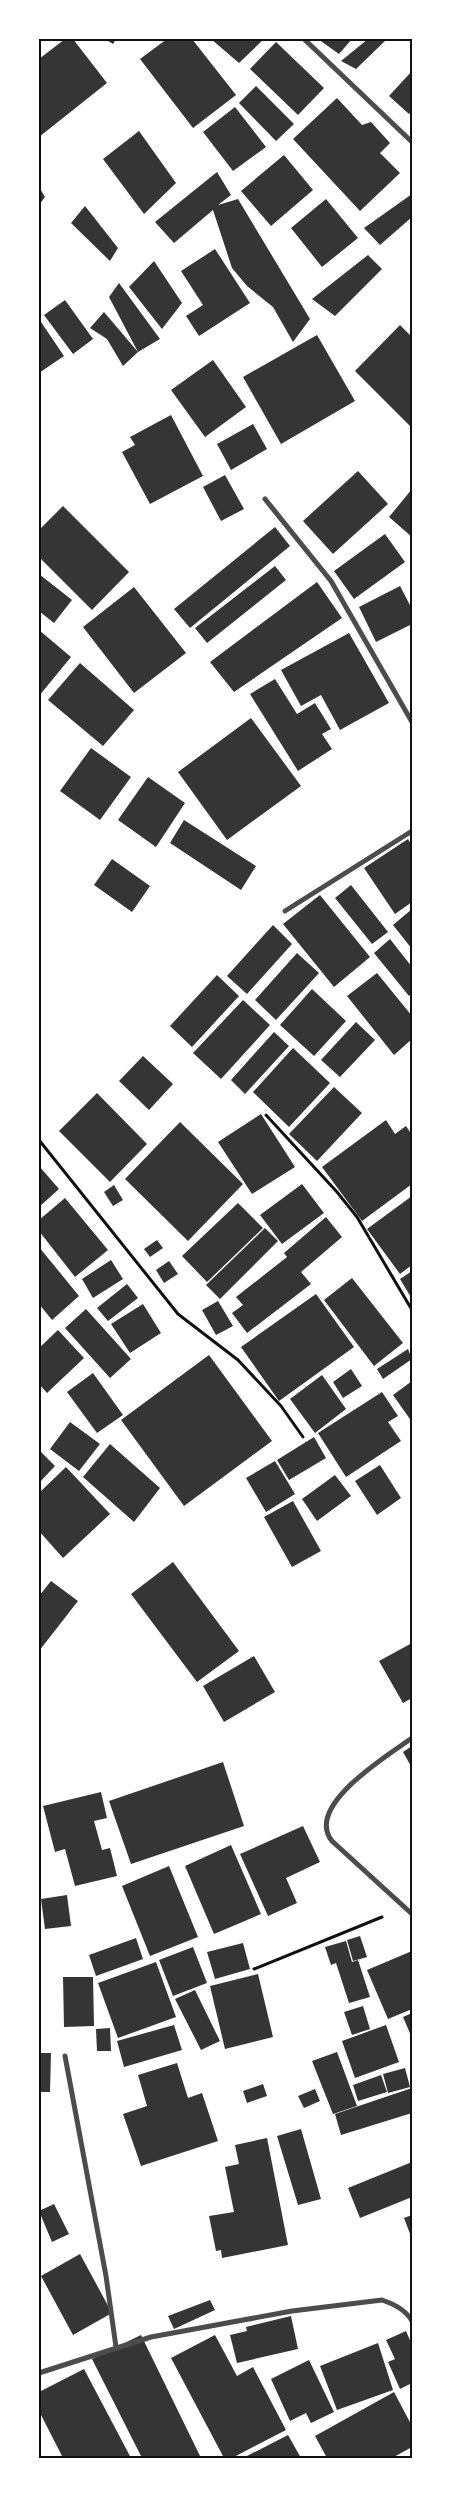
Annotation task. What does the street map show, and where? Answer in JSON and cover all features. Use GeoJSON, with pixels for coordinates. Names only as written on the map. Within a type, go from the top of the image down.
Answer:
{"type":"FeatureCollection","features":[{"type":"Feature","properties":{"kind":"street"},"geometry":{"type":"LineString","coordinates":[[304,39],[412,142]]}},
{"type":"Feature","properties":{"kind":"street"},"geometry":{"type":"LineString","coordinates":[[265,499],[331,581],[412,722]]}},
{"type":"Feature","properties":{"kind":"street"},"geometry":{"type":"LineString","coordinates":[[285,911],[412,831]]}},
{"type":"Feature","properties":{"kind":"street"},"geometry":{"type":"LineString","coordinates":[[412,1738],[344,1790],[332,1805],[326,1818],[325,1830],[332,1841],[412,1914]]}},
{"type":"Feature","properties":{"kind":"street"},"geometry":{"type":"LineString","coordinates":[[65,2056],[105,2266],[116,2347]]}},
{"type":"Feature","properties":{"kind":"street"},"geometry":{"type":"LineString","coordinates":[[39,2373],[151,2337],[283,2313],[370,2300],[382,2300],[394,2304],[412,2321]]}},
{"type":"Feature","properties":{"kind":"path"},"geometry":{"type":"LineString","coordinates":[[266,1115],[337,1192],[357,1217],[412,1310]]}},
{"type":"Feature","properties":{"kind":"path"},"geometry":{"type":"LineString","coordinates":[[39,1140],[178,1314],[238,1360],[281,1406],[303,1437]]}},
{"type":"Feature","properties":{"kind":"path"},"geometry":{"type":"LineString","coordinates":[[254,1969],[406,1908]]}},
{"type":"Feature","properties":{"kind":"building"},"geometry":{"type":"Polygon","coordinates":[[[65,39],[73,39],[107,83],[39,137],[39,59],[65,39]]]}},
{"type":"Feature","properties":{"kind":"building"},"geometry":{"type":"Polygon","coordinates":[[[105,39],[116,39],[113,44],[105,39]]]}},
{"type":"Feature","properties":{"kind":"building"},"geometry":{"type":"Polygon","coordinates":[[[167,39],[192,39],[236,95],[193,128],[140,59],[167,39]]]}},
{"type":"Feature","properties":{"kind":"building"},"geometry":{"type":"Polygon","coordinates":[[[211,39],[264,39],[239,63],[211,39]]]}},
{"type":"Feature","properties":{"kind":"building"},"geometry":{"type":"Polygon","coordinates":[[[318,39],[352,39],[339,54],[318,39]]]}},
{"type":"Feature","properties":{"kind":"building"},"geometry":{"type":"Polygon","coordinates":[[[368,39],[386,40],[356,69],[341,61],[368,39]]]}},
{"type":"Feature","properties":{"kind":"building"},"geometry":{"type":"Polygon","coordinates":[[[276,42],[324,88],[298,115],[250,69],[276,42]]]}},
{"type":"Feature","properties":{"kind":"building"},"geometry":{"type":"Polygon","coordinates":[[[412,71],[412,111],[409,114],[389,96],[412,71]]]}},
{"type":"Feature","properties":{"kind":"building"},"geometry":{"type":"Polygon","coordinates":[[[256,86],[294,124],[276,141],[239,103],[256,86]]]}},
{"type":"Feature","properties":{"kind":"building"},"geometry":{"type":"Polygon","coordinates":[[[337,98],[362,125],[371,122],[390,143],[380,153],[400,173],[360,211],[293,139],[337,98]]]}},
{"type":"Feature","properties":{"kind":"building"},"geometry":{"type":"Polygon","coordinates":[[[235,107],[266,147],[233,171],[203,132],[235,107]]]}},
{"type":"Feature","properties":{"kind":"building"},"geometry":{"type":"Polygon","coordinates":[[[139,131],[176,183],[144,214],[103,159],[139,131]]]}},
{"type":"Feature","properties":{"kind":"building"},"geometry":{"type":"Polygon","coordinates":[[[284,155],[313,190],[271,226],[241,191],[284,155]]]}},
{"type":"Feature","properties":{"kind":"building"},"geometry":{"type":"Polygon","coordinates":[[[217,172],[231,195],[218,205],[238,199],[310,319],[293,342],[273,307],[247,286],[232,268],[213,210],[174,243],[155,222],[217,172]]]}},
{"type":"Feature","properties":{"kind":"building"},"geometry":{"type":"Polygon","coordinates":[[[39,187],[45,197],[39,205],[39,187]]]}},
{"type":"Feature","properties":{"kind":"building"},"geometry":{"type":"Polygon","coordinates":[[[412,194],[412,217],[380,245],[364,228],[412,194]]]}},
{"type":"Feature","properties":{"kind":"building"},"geometry":{"type":"Polygon","coordinates":[[[326,199],[358,238],[322,267],[291,228],[326,199]]]}},
{"type":"Feature","properties":{"kind":"building"},"geometry":{"type":"Polygon","coordinates":[[[85,206],[118,248],[110,261],[71,223],[85,206]]]}},
{"type":"Feature","properties":{"kind":"building"},"geometry":{"type":"Polygon","coordinates":[[[215,249],[250,303],[199,336],[186,316],[203,305],[181,271],[215,249]]]}},
{"type":"Feature","properties":{"kind":"building"},"geometry":{"type":"Polygon","coordinates":[[[368,255],[382,269],[335,316],[312,299],[368,255]]]}},
{"type":"Feature","properties":{"kind":"building"},"geometry":{"type":"Polygon","coordinates":[[[154,261],[182,303],[162,329],[129,287],[154,261]]]}},
{"type":"Feature","properties":{"kind":"building"},"geometry":{"type":"Polygon","coordinates":[[[119,283],[160,339],[138,352],[109,297],[119,283]]]}},
{"type":"Feature","properties":{"kind":"building"},"geometry":{"type":"Polygon","coordinates":[[[65,300],[93,339],[73,354],[44,315],[65,300]]]}},
{"type":"Feature","properties":{"kind":"building"},"geometry":{"type":"Polygon","coordinates":[[[104,312],[138,352],[123,366],[107,339],[90,328],[104,312]]]}},
{"type":"Feature","properties":{"kind":"building"},"geometry":{"type":"Polygon","coordinates":[[[39,319],[64,356],[39,373],[39,319]]]}},
{"type":"Feature","properties":{"kind":"building"},"geometry":{"type":"Polygon","coordinates":[[[400,325],[412,337],[412,428],[355,371],[400,325]]]}},
{"type":"Feature","properties":{"kind":"building"},"geometry":{"type":"Polygon","coordinates":[[[317,335],[355,401],[281,444],[243,377],[317,335]]]}},
{"type":"Feature","properties":{"kind":"building"},"geometry":{"type":"Polygon","coordinates":[[[213,360],[246,407],[205,437],[171,390],[213,360]]]}},
{"type":"Feature","properties":{"kind":"building"},"geometry":{"type":"Polygon","coordinates":[[[171,415],[203,476],[150,504],[122,452],[135,445],[130,437],[171,415]]]}},
{"type":"Feature","properties":{"kind":"building"},"geometry":{"type":"Polygon","coordinates":[[[253,424],[267,449],[231,470],[217,444],[253,424]]]}},
{"type":"Feature","properties":{"kind":"building"},"geometry":{"type":"Polygon","coordinates":[[[358,471],[388,504],[333,554],[303,521],[358,471]]]}},
{"type":"Feature","properties":{"kind":"building"},"geometry":{"type":"Polygon","coordinates":[[[225,475],[244,509],[221,521],[203,487],[225,475]]]}},
{"type":"Feature","properties":{"kind":"building"},"geometry":{"type":"Polygon","coordinates":[[[412,489],[412,537],[389,517],[412,489]]]}},
{"type":"Feature","properties":{"kind":"building"},"geometry":{"type":"Polygon","coordinates":[[[63,506],[129,572],[92,610],[39,557],[39,530],[63,506]]]}},
{"type":"Feature","properties":{"kind":"building"},"geometry":{"type":"Polygon","coordinates":[[[275,527],[290,546],[190,628],[174,609],[275,527]]]}},
{"type":"Feature","properties":{"kind":"building"},"geometry":{"type":"Polygon","coordinates":[[[385,534],[405,562],[354,599],[334,571],[385,534]]]}},
{"type":"Feature","properties":{"kind":"building"},"geometry":{"type":"Polygon","coordinates":[[[275,566],[286,580],[207,643],[195,628],[275,566]]]}},
{"type":"Feature","properties":{"kind":"building"},"geometry":{"type":"Polygon","coordinates":[[[39,574],[72,600],[54,623],[39,611],[39,574]]]}},
{"type":"Feature","properties":{"kind":"building"},"geometry":{"type":"Polygon","coordinates":[[[317,582],[342,618],[234,692],[210,662],[317,582]]]}},
{"type":"Feature","properties":{"kind":"building"},"geometry":{"type":"Polygon","coordinates":[[[400,586],[412,609],[412,624],[376,642],[359,607],[400,586]]]}},
{"type":"Feature","properties":{"kind":"building"},"geometry":{"type":"Polygon","coordinates":[[[134,587],[186,653],[134,693],[83,627],[134,587]]]}},
{"type":"Feature","properties":{"kind":"building"},"geometry":{"type":"Polygon","coordinates":[[[39,630],[71,657],[39,696],[39,630]]]}},
{"type":"Feature","properties":{"kind":"building"},"geometry":{"type":"Polygon","coordinates":[[[349,633],[389,703],[340,730],[321,695],[301,706],[281,670],[349,633]]]}},
{"type":"Feature","properties":{"kind":"building"},"geometry":{"type":"Polygon","coordinates":[[[80,663],[134,710],[103,746],[48,700],[80,663]]]}},
{"type":"Feature","properties":{"kind":"building"},"geometry":{"type":"Polygon","coordinates":[[[275,679],[297,714],[315,703],[331,729],[322,734],[332,749],[298,771],[250,694],[275,679]]]}},
{"type":"Feature","properties":{"kind":"building"},"geometry":{"type":"Polygon","coordinates":[[[251,718],[301,786],[227,840],[178,772],[251,718]]]}},
{"type":"Feature","properties":{"kind":"building"},"geometry":{"type":"Polygon","coordinates":[[[91,748],[131,777],[100,820],[60,791],[91,748]]]}},
{"type":"Feature","properties":{"kind":"building"},"geometry":{"type":"Polygon","coordinates":[[[148,777],[185,803],[156,847],[118,820],[148,777]]]}},
{"type":"Feature","properties":{"kind":"building"},"geometry":{"type":"Polygon","coordinates":[[[184,820],[256,866],[241,890],[170,843],[184,820]]]}},
{"type":"Feature","properties":{"kind":"building"},"geometry":{"type":"Polygon","coordinates":[[[408,839],[412,846],[412,902],[395,914],[364,868],[408,839]]]}},
{"type":"Feature","properties":{"kind":"building"},"geometry":{"type":"Polygon","coordinates":[[[112,859],[150,886],[132,912],[94,885],[112,859]]]}},
{"type":"Feature","properties":{"kind":"building"},"geometry":{"type":"Polygon","coordinates":[[[351,885],[388,932],[372,944],[335,898],[351,885]]]}},
{"type":"Feature","properties":{"kind":"building"},"geometry":{"type":"Polygon","coordinates":[[[320,895],[370,957],[334,987],[283,924],[320,895]]]}},
{"type":"Feature","properties":{"kind":"building"},"geometry":{"type":"Polygon","coordinates":[[[412,909],[412,949],[393,925],[412,909]]]}},
{"type":"Feature","properties":{"kind":"building"},"geometry":{"type":"Polygon","coordinates":[[[273,925],[292,944],[247,994],[227,976],[273,925]]]}},
{"type":"Feature","properties":{"kind":"building"},"geometry":{"type":"Polygon","coordinates":[[[390,939],[412,967],[412,993],[409,996],[374,953],[390,939]]]}},
{"type":"Feature","properties":{"kind":"building"},"geometry":{"type":"Polygon","coordinates":[[[297,953],[319,973],[276,1020],[255,1000],[297,953]]]}},
{"type":"Feature","properties":{"kind":"building"},"geometry":{"type":"Polygon","coordinates":[[[377,973],[412,1016],[412,1039],[394,1055],[347,996],[377,973]]]}},
{"type":"Feature","properties":{"kind":"building"},"geometry":{"type":"Polygon","coordinates":[[[217,975],[239,996],[192,1047],[170,1026],[217,975]]]}},
{"type":"Feature","properties":{"kind":"building"},"geometry":{"type":"Polygon","coordinates":[[[312,989],[346,1021],[314,1056],[280,1025],[312,989]]]}},
{"type":"Feature","properties":{"kind":"building"},"geometry":{"type":"Polygon","coordinates":[[[243,1000],[270,1025],[221,1079],[193,1053],[243,1000]]]}},
{"type":"Feature","properties":{"kind":"building"},"geometry":{"type":"Polygon","coordinates":[[[356,1022],[375,1040],[340,1077],[321,1060],[356,1022]]]}},
{"type":"Feature","properties":{"kind":"building"},"geometry":{"type":"Polygon","coordinates":[[[274,1032],[289,1046],[245,1094],[231,1080],[274,1032]]]}},
{"type":"Feature","properties":{"kind":"building"},"geometry":{"type":"Polygon","coordinates":[[[293,1048],[330,1083],[289,1127],[253,1092],[293,1048]]]}},
{"type":"Feature","properties":{"kind":"building"},"geometry":{"type":"Polygon","coordinates":[[[143,1056],[173,1084],[149,1110],[119,1081],[143,1056]]]}},
{"type":"Feature","properties":{"kind":"building"},"geometry":{"type":"Polygon","coordinates":[[[334,1087],[362,1113],[317,1161],[289,1134],[334,1087]]]}},
{"type":"Feature","properties":{"kind":"building"},"geometry":{"type":"Polygon","coordinates":[[[97,1093],[147,1144],[110,1182],[59,1131],[97,1093]]]}},
{"type":"Feature","properties":{"kind":"building"},"geometry":{"type":"Polygon","coordinates":[[[261,1114],[295,1167],[252,1194],[218,1142],[261,1114]]]}},
{"type":"Feature","properties":{"kind":"building"},"geometry":{"type":"Polygon","coordinates":[[[386,1120],[395,1134],[406,1126],[412,1135],[412,1184],[362,1221],[322,1167],[386,1120]]]}},
{"type":"Feature","properties":{"kind":"building"},"geometry":{"type":"Polygon","coordinates":[[[180,1122],[243,1184],[188,1241],[125,1179],[180,1122]]]}},
{"type":"Feature","properties":{"kind":"building"},"geometry":{"type":"Polygon","coordinates":[[[39,1166],[59,1189],[39,1207],[39,1166]]]}},
{"type":"Feature","properties":{"kind":"building"},"geometry":{"type":"Polygon","coordinates":[[[302,1184],[324,1213],[282,1244],[260,1215],[302,1184]]]}},
{"type":"Feature","properties":{"kind":"building"},"geometry":{"type":"Polygon","coordinates":[[[114,1185],[123,1200],[113,1206],[104,1192],[114,1185]]]}},
{"type":"Feature","properties":{"kind":"building"},"geometry":{"type":"Polygon","coordinates":[[[412,1196],[412,1265],[400,1274],[367,1229],[412,1196]]]}},
{"type":"Feature","properties":{"kind":"building"},"geometry":{"type":"Polygon","coordinates":[[[65,1198],[108,1250],[75,1277],[39,1231],[39,1220],[65,1198]]]}},
{"type":"Feature","properties":{"kind":"building"},"geometry":{"type":"Polygon","coordinates":[[[238,1203],[263,1228],[207,1282],[182,1256],[238,1203]]]}},
{"type":"Feature","properties":{"kind":"building"},"geometry":{"type":"Polygon","coordinates":[[[326,1217],[342,1237],[301,1272],[311,1284],[247,1333],[232,1313],[243,1305],[236,1297],[287,1257],[284,1253],[326,1217]]]}},
{"type":"Feature","properties":{"kind":"building"},"geometry":{"type":"Polygon","coordinates":[[[265,1228],[278,1241],[220,1299],[206,1285],[265,1228]]]}},
{"type":"Feature","properties":{"kind":"building"},"geometry":{"type":"Polygon","coordinates":[[[157,1240],[163,1248],[150,1257],[144,1249],[157,1240]]]}},
{"type":"Feature","properties":{"kind":"building"},"geometry":{"type":"Polygon","coordinates":[[[39,1247],[79,1296],[52,1320],[39,1304],[39,1247]]]}},
{"type":"Feature","properties":{"kind":"building"},"geometry":{"type":"Polygon","coordinates":[[[111,1260],[123,1279],[93,1298],[82,1279],[111,1260]]]}},
{"type":"Feature","properties":{"kind":"building"},"geometry":{"type":"Polygon","coordinates":[[[169,1261],[178,1274],[164,1283],[156,1270],[169,1261]]]}},
{"type":"Feature","properties":{"kind":"building"},"geometry":{"type":"Polygon","coordinates":[[[412,1271],[412,1299],[400,1279],[412,1271]]]}},
{"type":"Feature","properties":{"kind":"building"},"geometry":{"type":"Polygon","coordinates":[[[352,1278],[403,1343],[374,1366],[324,1300],[352,1278]]]}},
{"type":"Feature","properties":{"kind":"building"},"geometry":{"type":"Polygon","coordinates":[[[127,1284],[138,1298],[108,1321],[97,1308],[127,1284]]]}},
{"type":"Feature","properties":{"kind":"building"},"geometry":{"type":"Polygon","coordinates":[[[316,1294],[354,1347],[279,1401],[241,1347],[316,1294]]]}},
{"type":"Feature","properties":{"kind":"building"},"geometry":{"type":"Polygon","coordinates":[[[218,1301],[233,1326],[216,1335],[202,1310],[218,1301]]]}},
{"type":"Feature","properties":{"kind":"building"},"geometry":{"type":"Polygon","coordinates":[[[143,1304],[161,1333],[130,1353],[111,1324],[143,1304]]]}},
{"type":"Feature","properties":{"kind":"building"},"geometry":{"type":"Polygon","coordinates":[[[86,1309],[131,1359],[110,1378],[65,1328],[86,1309]]]}},
{"type":"Feature","properties":{"kind":"building"},"geometry":{"type":"Polygon","coordinates":[[[58,1330],[84,1358],[47,1393],[39,1384],[39,1348],[58,1330]]]}},
{"type":"Feature","properties":{"kind":"building"},"geometry":{"type":"Polygon","coordinates":[[[408,1349],[412,1359],[383,1379],[377,1369],[408,1349]]]}},
{"type":"Feature","properties":{"kind":"building"},"geometry":{"type":"Polygon","coordinates":[[[209,1355],[272,1441],[184,1506],[121,1420],[209,1355]]]}},
{"type":"Feature","properties":{"kind":"building"},"geometry":{"type":"Polygon","coordinates":[[[351,1369],[362,1386],[343,1398],[333,1382],[351,1369]]]}},
{"type":"Feature","properties":{"kind":"building"},"geometry":{"type":"Polygon","coordinates":[[[93,1373],[123,1415],[97,1433],[67,1392],[93,1373]]]}},
{"type":"Feature","properties":{"kind":"building"},"geometry":{"type":"Polygon","coordinates":[[[322,1375],[346,1409],[315,1433],[290,1399],[322,1375]]]}},
{"type":"Feature","properties":{"kind":"building"},"geometry":{"type":"Polygon","coordinates":[[[412,1381],[412,1422],[393,1395],[412,1381]]]}},
{"type":"Feature","properties":{"kind":"building"},"geometry":{"type":"Polygon","coordinates":[[[382,1392],[398,1416],[388,1422],[401,1441],[346,1477],[318,1433],[382,1392]]]}},
{"type":"Feature","properties":{"kind":"building"},"geometry":{"type":"Polygon","coordinates":[[[70,1422],[100,1444],[79,1471],[50,1449],[70,1422]]]}},
{"type":"Feature","properties":{"kind":"building"},"geometry":{"type":"Polygon","coordinates":[[[314,1437],[326,1458],[289,1480],[277,1460],[314,1437]]]}},
{"type":"Feature","properties":{"kind":"building"},"geometry":{"type":"Polygon","coordinates":[[[110,1444],[160,1488],[134,1522],[83,1477],[110,1444]]]}},
{"type":"Feature","properties":{"kind":"building"},"geometry":{"type":"Polygon","coordinates":[[[39,1450],[55,1466],[39,1483],[39,1450]]]}},
{"type":"Feature","properties":{"kind":"building"},"geometry":{"type":"Polygon","coordinates":[[[275,1461],[295,1494],[266,1512],[246,1478],[275,1461]]]}},
{"type":"Feature","properties":{"kind":"building"},"geometry":{"type":"Polygon","coordinates":[[[380,1465],[401,1498],[377,1515],[355,1481],[380,1465]]]}},
{"type":"Feature","properties":{"kind":"building"},"geometry":{"type":"Polygon","coordinates":[[[66,1467],[110,1514],[63,1558],[39,1531],[39,1493],[66,1467]]]}},
{"type":"Feature","properties":{"kind":"building"},"geometry":{"type":"Polygon","coordinates":[[[335,1475],[351,1496],[317,1521],[302,1499],[335,1475]]]}},
{"type":"Feature","properties":{"kind":"building"},"geometry":{"type":"Polygon","coordinates":[[[293,1501],[321,1551],[292,1567],[264,1517],[293,1501]]]}},
{"type":"Feature","properties":{"kind":"building"},"geometry":{"type":"Polygon","coordinates":[[[173,1562],[239,1651],[197,1682],[131,1594],[173,1562]]]}},
{"type":"Feature","properties":{"kind":"building"},"geometry":{"type":"Polygon","coordinates":[[[51,1581],[78,1601],[39,1651],[39,1596],[51,1581]]]}},
{"type":"Feature","properties":{"kind":"building"},"geometry":{"type":"Polygon","coordinates":[[[412,1643],[412,1698],[403,1703],[379,1661],[412,1643]]]}},
{"type":"Feature","properties":{"kind":"building"},"geometry":{"type":"Polygon","coordinates":[[[254,1656],[275,1692],[224,1722],[203,1686],[254,1656]]]}},
{"type":"Feature","properties":{"kind":"building"},"geometry":{"type":"Polygon","coordinates":[[[412,1746],[412,1768],[403,1752],[412,1746]]]}},
{"type":"Feature","properties":{"kind":"building"},"geometry":{"type":"Polygon","coordinates":[[[223,1762],[244,1826],[131,1864],[109,1801],[223,1762]]]}},
{"type":"Feature","properties":{"kind":"building"},"geometry":{"type":"Polygon","coordinates":[[[101,1792],[107,1818],[94,1821],[102,1850],[110,1848],[117,1876],[75,1886],[65,1849],[55,1852],[43,1806],[101,1792]]]}},
{"type":"Feature","properties":{"kind":"building"},"geometry":{"type":"Polygon","coordinates":[[[303,1826],[320,1862],[286,1878],[297,1903],[268,1916],[240,1854],[303,1826]]]}},
{"type":"Feature","properties":{"kind":"building"},"geometry":{"type":"Polygon","coordinates":[[[231,1845],[261,1914],[214,1934],[185,1866],[231,1845]]]}},
{"type":"Feature","properties":{"kind":"building"},"geometry":{"type":"Polygon","coordinates":[[[169,1866],[198,1937],[150,1956],[122,1886],[169,1866]]]}},
{"type":"Feature","properties":{"kind":"building"},"geometry":{"type":"Polygon","coordinates":[[[67,1895],[71,1926],[45,1929],[41,1899],[67,1895]]]}},
{"type":"Feature","properties":{"kind":"building"},"geometry":{"type":"Polygon","coordinates":[[[360,1936],[367,1957],[353,1961],[347,1940],[360,1936]]]}},
{"type":"Feature","properties":{"kind":"building"},"geometry":{"type":"Polygon","coordinates":[[[136,1938],[143,1959],[96,1976],[89,1955],[136,1938]]]}},
{"type":"Feature","properties":{"kind":"building"},"geometry":{"type":"Polygon","coordinates":[[[346,1941],[352,1962],[358,1960],[370,1997],[349,2003],[336,1963],[331,1965],[325,1947],[346,1941]]]}},
{"type":"Feature","properties":{"kind":"building"},"geometry":{"type":"Polygon","coordinates":[[[243,1943],[250,1969],[215,1979],[207,1952],[243,1943]]]}},
{"type":"Feature","properties":{"kind":"building"},"geometry":{"type":"Polygon","coordinates":[[[193,1947],[207,1983],[173,1996],[159,1960],[193,1947]]]}},
{"type":"Feature","properties":{"kind":"building"},"geometry":{"type":"Polygon","coordinates":[[[412,1951],[412,2009],[388,2019],[367,1970],[412,1951]]]}},
{"type":"Feature","properties":{"kind":"building"},"geometry":{"type":"Polygon","coordinates":[[[156,1962],[176,2017],[118,2038],[98,1983],[156,1962]]]}},
{"type":"Feature","properties":{"kind":"building"},"geometry":{"type":"Polygon","coordinates":[[[258,1974],[273,2037],[225,2049],[210,1986],[258,1974]]]}},
{"type":"Feature","properties":{"kind":"building"},"geometry":{"type":"Polygon","coordinates":[[[63,1977],[93,1977],[94,2026],[64,2027],[63,1977]]]}},
{"type":"Feature","properties":{"kind":"building"},"geometry":{"type":"Polygon","coordinates":[[[195,1990],[220,2041],[201,2050],[175,1999],[195,1990]]]}},
{"type":"Feature","properties":{"kind":"building"},"geometry":{"type":"Polygon","coordinates":[[[363,2006],[370,2029],[352,2035],[344,2012],[363,2006]]]}},
{"type":"Feature","properties":{"kind":"building"},"geometry":{"type":"Polygon","coordinates":[[[412,2013],[412,2038],[403,2017],[412,2013]]]}},
{"type":"Feature","properties":{"kind":"building"},"geometry":{"type":"Polygon","coordinates":[[[174,2025],[182,2050],[124,2067],[117,2041],[174,2025]]]}},
{"type":"Feature","properties":{"kind":"building"},"geometry":{"type":"Polygon","coordinates":[[[386,2025],[399,2062],[355,2078],[342,2041],[386,2025]]]}},
{"type":"Feature","properties":{"kind":"building"},"geometry":{"type":"Polygon","coordinates":[[[110,2028],[111,2051],[97,2051],[96,2029],[110,2028]]]}},
{"type":"Feature","properties":{"kind":"building"},"geometry":{"type":"Polygon","coordinates":[[[337,2052],[357,2106],[333,2114],[312,2061],[337,2052]]]}},
{"type":"Feature","properties":{"kind":"building"},"geometry":{"type":"Polygon","coordinates":[[[39,2053],[51,2053],[50,2092],[39,2092],[39,2053]]]}},
{"type":"Feature","properties":{"kind":"building"},"geometry":{"type":"Polygon","coordinates":[[[177,2063],[188,2098],[202,2093],[218,2141],[141,2166],[123,2114],[147,2106],[138,2075],[177,2063]]]}},
{"type":"Feature","properties":{"kind":"building"},"geometry":{"type":"Polygon","coordinates":[[[405,2068],[410,2087],[388,2093],[383,2074],[405,2068]]]}},
{"type":"Feature","properties":{"kind":"building"},"geometry":{"type":"Polygon","coordinates":[[[381,2075],[387,2092],[358,2101],[353,2085],[381,2075]]]}},
{"type":"Feature","properties":{"kind":"building"},"geometry":{"type":"Polygon","coordinates":[[[263,2084],[267,2096],[247,2103],[243,2091],[263,2084]]]}},
{"type":"Feature","properties":{"kind":"building"},"geometry":{"type":"Polygon","coordinates":[[[412,2088],[412,2113],[341,2135],[335,2114],[412,2088]]]}},
{"type":"Feature","properties":{"kind":"building"},"geometry":{"type":"Polygon","coordinates":[[[315,2089],[320,2101],[304,2108],[298,2096],[315,2089]]]}},
{"type":"Feature","properties":{"kind":"building"},"geometry":{"type":"Polygon","coordinates":[[[301,2129],[321,2199],[298,2205],[277,2136],[301,2129]]]}},
{"type":"Feature","properties":{"kind":"building"},"geometry":{"type":"Polygon","coordinates":[[[267,2138],[288,2245],[222,2258],[221,2250],[216,2251],[209,2216],[234,2212],[225,2167],[239,2164],[235,2145],[267,2138]]]}},
{"type":"Feature","properties":{"kind":"building"},"geometry":{"type":"Polygon","coordinates":[[[412,2162],[412,2197],[360,2218],[348,2188],[412,2162]]]}},
{"type":"Feature","properties":{"kind":"building"},"geometry":{"type":"Polygon","coordinates":[[[54,2204],[69,2234],[52,2242],[39,2211],[54,2204]]]}},
{"type":"Feature","properties":{"kind":"building"},"geometry":{"type":"Polygon","coordinates":[[[412,2215],[412,2239],[404,2218],[412,2215]]]}},
{"type":"Feature","properties":{"kind":"building"},"geometry":{"type":"Polygon","coordinates":[[[80,2254],[112,2313],[73,2335],[41,2276],[80,2254]]]}},
{"type":"Feature","properties":{"kind":"building"},"geometry":{"type":"Polygon","coordinates":[[[210,2300],[215,2310],[174,2329],[168,2316],[210,2300]]]}},
{"type":"Feature","properties":{"kind":"building"},"geometry":{"type":"Polygon","coordinates":[[[291,2316],[298,2349],[237,2363],[230,2335],[247,2331],[246,2327],[291,2316]]]}},
{"type":"Feature","properties":{"kind":"building"},"geometry":{"type":"Polygon","coordinates":[[[406,2331],[412,2345],[412,2383],[400,2389],[388,2362],[395,2359],[386,2340],[406,2331]]]}},
{"type":"Feature","properties":{"kind":"building"},"geometry":{"type":"Polygon","coordinates":[[[141,2335],[201,2458],[142,2458],[92,2359],[141,2335]]]}},
{"type":"Feature","properties":{"kind":"building"},"geometry":{"type":"Polygon","coordinates":[[[215,2335],[237,2376],[253,2367],[286,2430],[232,2458],[224,2458],[171,2358],[215,2335]]]}},
{"type":"Feature","properties":{"kind":"building"},"geometry":{"type":"Polygon","coordinates":[[[378,2343],[393,2390],[337,2410],[320,2366],[378,2343]]]}},
{"type":"Feature","properties":{"kind":"building"},"geometry":{"type":"Polygon","coordinates":[[[309,2360],[334,2412],[311,2423],[306,2413],[290,2421],[271,2379],[309,2360]]]}},
{"type":"Feature","properties":{"kind":"building"},"geometry":{"type":"Polygon","coordinates":[[[84,2369],[131,2458],[63,2458],[39,2411],[39,2392],[84,2369]]]}},
{"type":"Feature","properties":{"kind":"building"},"geometry":{"type":"Polygon","coordinates":[[[394,2392],[412,2426],[412,2447],[392,2458],[327,2458],[315,2436],[394,2392]]]}},
{"type":"Feature","properties":{"kind":"building"},"geometry":{"type":"Polygon","coordinates":[[[288,2435],[301,2458],[243,2458],[288,2435]]]}}]}
